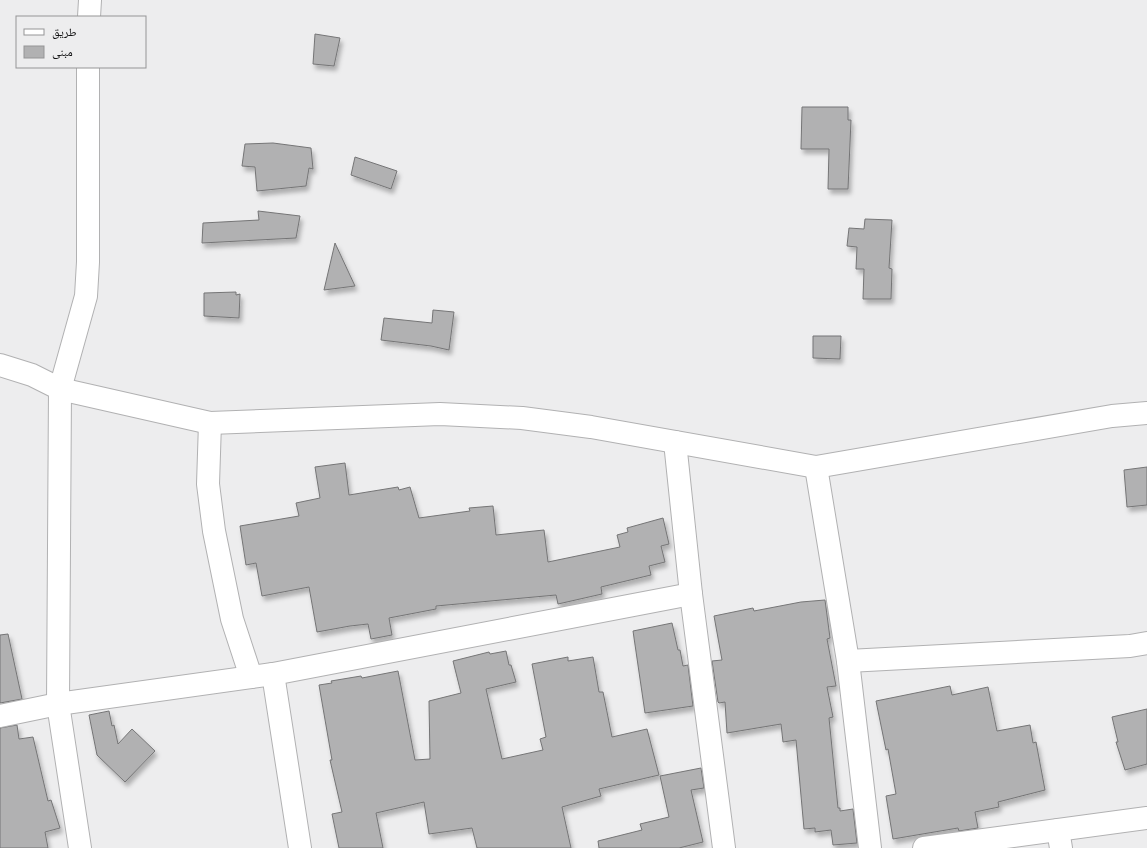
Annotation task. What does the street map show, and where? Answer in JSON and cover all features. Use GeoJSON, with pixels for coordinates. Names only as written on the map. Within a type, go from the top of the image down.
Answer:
{"type":"FeatureCollection","features":[{"type":"Feature","properties":{"kind":"street"},"geometry":{"type":"LineString","coordinates":[[89,16],[90,0]]}},
{"type":"Feature","properties":{"kind":"street"},"geometry":{"type":"LineString","coordinates":[[80,848],[58,704],[60,389],[86,296],[88,262],[88,68]]}},
{"type":"Feature","properties":{"kind":"street"},"geometry":{"type":"LineString","coordinates":[[0,365],[32,375],[60,389],[210,423],[440,414],[522,418],[591,427],[816,467],[1112,416],[1147,413]]}},
{"type":"Feature","properties":{"kind":"street"},"geometry":{"type":"LineString","coordinates":[[210,423],[208,484],[214,531],[232,619],[251,677]]}},
{"type":"Feature","properties":{"kind":"street"},"geometry":{"type":"LineString","coordinates":[[675,442],[691,594],[724,848]]}},
{"type":"Feature","properties":{"kind":"street"},"geometry":{"type":"LineString","coordinates":[[816,467],[848,661],[870,848]]}},
{"type":"Feature","properties":{"kind":"street"},"geometry":{"type":"LineString","coordinates":[[0,716],[58,704],[273,674],[691,594]]}},
{"type":"Feature","properties":{"kind":"street"},"geometry":{"type":"LineString","coordinates":[[848,661],[1147,644]]}},
{"type":"Feature","properties":{"kind":"street"},"geometry":{"type":"LineString","coordinates":[[273,674],[300,848]]}},
{"type":"Feature","properties":{"kind":"street"},"geometry":{"type":"LineString","coordinates":[[924,848],[1059,839],[1147,818]]}},
{"type":"Feature","properties":{"kind":"building"},"geometry":{"type":"Polygon","coordinates":[[[315,34],[340,38],[334,66],[313,64],[315,34]]]}},
{"type":"Feature","properties":{"kind":"building"},"geometry":{"type":"Polygon","coordinates":[[[802,107],[848,107],[848,120],[851,120],[848,189],[828,189],[829,149],[801,149],[802,107]]]}},
{"type":"Feature","properties":{"kind":"building"},"geometry":{"type":"Polygon","coordinates":[[[273,143],[311,148],[313,169],[309,168],[306,186],[257,191],[255,167],[242,166],[245,144],[273,143]]]}},
{"type":"Feature","properties":{"kind":"building"},"geometry":{"type":"Polygon","coordinates":[[[355,157],[397,171],[391,189],[351,175],[355,157]]]}},
{"type":"Feature","properties":{"kind":"building"},"geometry":{"type":"Polygon","coordinates":[[[258,211],[300,216],[296,238],[202,243],[203,223],[259,220],[258,211]]]}},
{"type":"Feature","properties":{"kind":"building"},"geometry":{"type":"Polygon","coordinates":[[[865,219],[892,220],[889,268],[892,269],[891,299],[863,299],[864,269],[856,269],[857,247],[847,246],[849,228],[864,229],[865,219]]]}},
{"type":"Feature","properties":{"kind":"building"},"geometry":{"type":"Polygon","coordinates":[[[335,243],[355,286],[324,290],[335,243]]]}},
{"type":"Feature","properties":{"kind":"building"},"geometry":{"type":"Polygon","coordinates":[[[236,292],[236,295],[240,294],[239,318],[204,316],[204,293],[236,292]]]}},
{"type":"Feature","properties":{"kind":"building"},"geometry":{"type":"Polygon","coordinates":[[[433,310],[454,312],[449,350],[431,346],[381,340],[384,318],[432,323],[433,310]]]}},
{"type":"Feature","properties":{"kind":"building"},"geometry":{"type":"Polygon","coordinates":[[[813,336],[841,336],[840,359],[813,358],[813,336]]]}},
{"type":"Feature","properties":{"kind":"building"},"geometry":{"type":"Polygon","coordinates":[[[345,463],[349,495],[398,487],[399,490],[410,487],[419,518],[470,511],[469,508],[493,506],[496,535],[544,530],[548,562],[620,547],[617,535],[628,532],[627,528],[663,518],[669,544],[661,546],[665,562],[649,566],[651,575],[601,587],[602,594],[558,604],[556,595],[436,606],[436,609],[389,618],[392,635],[371,639],[368,624],[317,632],[309,587],[262,596],[256,563],[246,565],[240,526],[299,516],[296,503],[320,498],[315,467],[345,463]]]}},
{"type":"Feature","properties":{"kind":"building"},"geometry":{"type":"Polygon","coordinates":[[[1147,467],[1147,505],[1127,507],[1124,470],[1147,467]]]}},
{"type":"Feature","properties":{"kind":"building"},"geometry":{"type":"Polygon","coordinates":[[[825,600],[830,638],[827,639],[836,686],[827,687],[833,717],[829,718],[838,808],[840,808],[840,811],[853,809],[857,843],[833,845],[831,830],[815,832],[815,828],[804,829],[796,740],[783,742],[781,724],[727,733],[725,702],[718,702],[712,661],[722,660],[714,616],[753,608],[754,611],[801,602],[825,600]]]}},
{"type":"Feature","properties":{"kind":"building"},"geometry":{"type":"Polygon","coordinates":[[[672,623],[683,666],[688,665],[693,706],[645,713],[633,631],[672,623]]]}},
{"type":"Feature","properties":{"kind":"building"},"geometry":{"type":"Polygon","coordinates":[[[8,634],[22,699],[0,703],[0,635],[8,634]]]}},
{"type":"Feature","properties":{"kind":"building"},"geometry":{"type":"Polygon","coordinates":[[[506,651],[509,665],[511,665],[516,682],[486,689],[502,759],[543,750],[540,739],[546,737],[532,664],[568,657],[568,661],[593,657],[599,692],[603,692],[612,737],[647,729],[659,775],[599,789],[601,796],[562,807],[571,848],[477,848],[472,828],[429,834],[424,802],[376,813],[383,848],[339,848],[332,814],[342,812],[330,760],[332,760],[319,685],[332,683],[331,681],[361,676],[362,678],[398,671],[415,760],[430,759],[429,701],[461,693],[453,661],[489,652],[490,654],[506,651]]]}},
{"type":"Feature","properties":{"kind":"building"},"geometry":{"type":"Polygon","coordinates":[[[950,686],[952,695],[988,687],[997,731],[1030,725],[1033,743],[1036,742],[1045,790],[998,802],[999,807],[975,812],[978,828],[959,831],[958,828],[893,839],[886,796],[896,794],[888,749],[886,750],[876,701],[950,686]]]}},
{"type":"Feature","properties":{"kind":"building"},"geometry":{"type":"Polygon","coordinates":[[[1147,709],[1147,764],[1125,770],[1116,742],[1118,742],[1112,717],[1147,709]]]}},
{"type":"Feature","properties":{"kind":"building"},"geometry":{"type":"Polygon","coordinates":[[[109,711],[118,744],[132,729],[155,751],[125,782],[97,755],[89,715],[109,711]]]}},
{"type":"Feature","properties":{"kind":"building"},"geometry":{"type":"Polygon","coordinates":[[[17,725],[19,739],[33,737],[48,801],[51,800],[60,828],[45,832],[48,848],[0,848],[0,728],[17,725]]]}},
{"type":"Feature","properties":{"kind":"building"},"geometry":{"type":"Polygon","coordinates":[[[701,768],[704,788],[691,790],[703,842],[679,848],[599,848],[598,841],[642,830],[640,824],[669,817],[660,776],[701,768]]]}}]}
